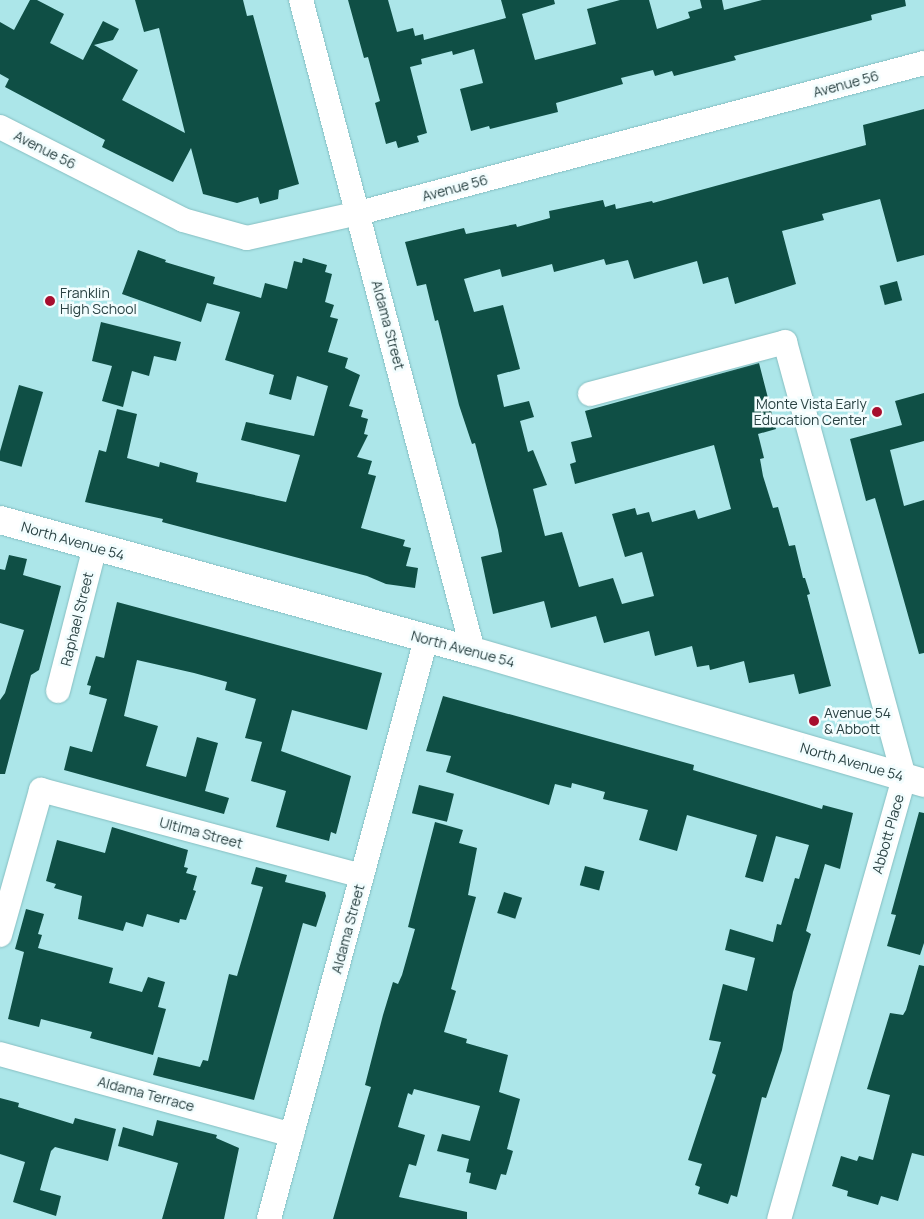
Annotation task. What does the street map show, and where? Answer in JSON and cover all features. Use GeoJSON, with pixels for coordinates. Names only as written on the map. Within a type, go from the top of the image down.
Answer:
{"type":"FeatureCollection","features":[{"type":"Feature","properties":{"kind":"street","name":"Aldama Street"},"geometry":{"type":"LineString","coordinates":[[301,0],[359,213],[473,652]]}},
{"type":"Feature","properties":{"kind":"street","name":"Avenue 56"},"geometry":{"type":"LineString","coordinates":[[0,127],[183,220],[218,232],[247,238],[359,213],[924,63]]}},
{"type":"Feature","properties":{"kind":"street","name":"Abbott Place"},"geometry":{"type":"LineString","coordinates":[[590,394],[785,342],[914,780],[778,1219]]}},
{"type":"Feature","properties":{"kind":"street","name":"North Avenue 54"},"geometry":{"type":"LineString","coordinates":[[0,520],[473,652],[914,780]]}},
{"type":"Feature","properties":{"kind":"street","name":"Raphael Street"},"geometry":{"type":"LineString","coordinates":[[58,691],[95,547]]}},
{"type":"Feature","properties":{"kind":"street","name":"Aldama Street"},"geometry":{"type":"LineString","coordinates":[[269,1219],[426,639]]}},
{"type":"Feature","properties":{"kind":"street","name":"Ultima Street"},"geometry":{"type":"LineString","coordinates":[[0,935],[41,790],[362,876]]}},
{"type":"Feature","properties":{"kind":"street","name":"Aldama Terrace"},"geometry":{"type":"LineString","coordinates":[[0,1054],[292,1134]]}},
{"type":"Feature","properties":{"kind":"building"},"geometry":{"type":"Polygon","coordinates":[[[30,0],[37,0],[64,14],[50,43],[83,60],[103,21],[119,29],[113,40],[94,45],[138,70],[122,100],[185,133],[159,28],[144,32],[135,0],[243,0],[247,16],[253,15],[299,184],[279,190],[278,199],[260,204],[258,197],[237,203],[203,194],[191,148],[173,182],[102,147],[105,140],[5,87],[9,79],[0,74],[0,22],[14,30],[30,0]]]}},
{"type":"Feature","properties":{"kind":"building"},"geometry":{"type":"Polygon","coordinates":[[[348,0],[388,0],[397,32],[413,28],[415,36],[423,34],[424,40],[506,18],[501,0],[554,0],[555,4],[522,14],[535,60],[596,44],[587,9],[620,0],[649,0],[657,29],[690,18],[688,12],[702,8],[700,0],[722,0],[724,10],[762,0],[905,0],[906,6],[871,15],[872,20],[734,56],[736,60],[674,76],[672,71],[655,76],[653,70],[621,78],[623,84],[556,103],[558,112],[490,129],[489,126],[471,131],[460,89],[483,83],[474,49],[453,55],[452,51],[421,59],[422,64],[410,67],[427,133],[417,136],[419,142],[398,148],[396,141],[386,144],[375,103],[380,101],[368,57],[364,58],[348,0]]]}},
{"type":"Feature","properties":{"kind":"building"},"geometry":{"type":"Polygon","coordinates":[[[924,109],[924,255],[897,262],[880,199],[822,214],[824,220],[782,231],[796,284],[735,304],[728,277],[703,284],[697,261],[634,279],[628,260],[606,265],[604,259],[554,272],[552,264],[502,277],[500,269],[464,279],[474,312],[503,305],[520,369],[497,375],[504,407],[529,401],[534,417],[520,421],[528,452],[533,450],[547,485],[533,489],[545,536],[562,532],[579,587],[613,578],[622,604],[654,596],[642,552],[625,557],[612,514],[635,508],[637,515],[649,512],[652,522],[695,510],[698,519],[731,509],[714,445],[575,484],[570,464],[576,462],[571,442],[592,437],[585,411],[759,363],[776,429],[758,434],[764,458],[760,459],[763,476],[773,508],[778,507],[789,546],[795,545],[803,578],[805,578],[810,594],[807,595],[831,686],[799,694],[794,674],[749,683],[744,661],[710,670],[709,665],[697,667],[692,646],[655,656],[649,631],[604,643],[596,616],[551,628],[544,601],[493,614],[481,557],[502,552],[498,530],[475,443],[472,444],[459,405],[438,320],[435,321],[426,284],[417,286],[405,242],[464,228],[466,234],[516,224],[517,227],[550,218],[549,211],[603,200],[605,207],[615,204],[616,209],[652,201],[653,203],[866,145],[863,125],[924,109]]]}},
{"type":"Feature","properties":{"kind":"building"},"geometry":{"type":"Polygon","coordinates":[[[138,250],[166,260],[165,262],[215,277],[213,284],[261,298],[265,283],[287,289],[294,261],[302,263],[303,258],[327,265],[325,272],[332,274],[325,302],[334,305],[330,317],[338,319],[328,352],[348,358],[345,368],[360,375],[349,406],[363,410],[361,417],[368,419],[364,434],[368,435],[357,457],[372,461],[368,474],[376,476],[361,528],[405,540],[403,546],[411,548],[406,566],[418,568],[415,588],[386,584],[367,576],[162,522],[163,519],[85,502],[99,450],[106,452],[117,409],[137,414],[127,458],[159,467],[160,462],[198,473],[196,482],[286,502],[300,455],[241,440],[246,422],[314,436],[328,386],[297,376],[291,400],[269,394],[274,375],[225,360],[240,312],[207,303],[201,322],[122,294],[138,250]]]}},
{"type":"Feature","properties":{"kind":"building"},"geometry":{"type":"Polygon","coordinates":[[[897,281],[902,300],[885,305],[880,286],[897,281]]]}},
{"type":"Feature","properties":{"kind":"building"},"geometry":{"type":"Polygon","coordinates":[[[101,322],[181,342],[176,361],[154,356],[149,376],[132,371],[123,407],[102,401],[112,366],[92,361],[101,322]]]}},
{"type":"Feature","properties":{"kind":"building"},"geometry":{"type":"Polygon","coordinates":[[[19,385],[43,392],[22,467],[0,461],[0,451],[19,385]]]}},
{"type":"Feature","properties":{"kind":"building"},"geometry":{"type":"Polygon","coordinates":[[[924,393],[924,441],[890,450],[904,506],[924,500],[924,653],[919,654],[875,498],[866,501],[850,439],[902,425],[895,401],[924,393]]]}},
{"type":"Feature","properties":{"kind":"building"},"geometry":{"type":"Polygon","coordinates":[[[9,555],[27,559],[23,575],[61,586],[39,670],[31,675],[5,774],[0,774],[0,700],[5,693],[24,630],[0,623],[0,569],[5,570],[9,555]]]}},
{"type":"Feature","properties":{"kind":"building"},"geometry":{"type":"Polygon","coordinates":[[[117,602],[382,673],[367,730],[292,710],[281,751],[351,776],[336,834],[331,832],[329,841],[276,827],[286,791],[251,781],[262,742],[245,738],[256,699],[225,690],[227,682],[194,673],[137,660],[124,716],[158,726],[146,766],[186,777],[197,737],[218,743],[205,791],[229,798],[224,814],[64,770],[70,746],[92,752],[107,699],[89,694],[91,686],[87,685],[96,656],[104,658],[117,602]]]}},
{"type":"Feature","properties":{"kind":"building"},"geometry":{"type":"Polygon","coordinates":[[[443,696],[694,765],[693,770],[822,809],[823,805],[853,813],[840,869],[825,864],[806,931],[811,934],[793,992],[782,1050],[766,1098],[762,1097],[737,1197],[731,1195],[728,1204],[698,1194],[700,1187],[695,1185],[702,1164],[688,1160],[716,1075],[712,1073],[721,1042],[709,1040],[723,984],[747,991],[755,958],[725,950],[730,929],[773,942],[777,924],[781,925],[795,878],[799,879],[809,845],[776,836],[763,882],[745,877],[757,835],[687,815],[677,851],[639,840],[648,810],[603,799],[605,792],[572,783],[571,788],[555,784],[549,805],[446,772],[451,756],[426,751],[443,696]]]}},
{"type":"Feature","properties":{"kind":"building"},"geometry":{"type":"Polygon","coordinates":[[[419,785],[454,794],[447,822],[412,813],[419,785]]]}},
{"type":"Feature","properties":{"kind":"building"},"geometry":{"type":"Polygon","coordinates":[[[919,812],[924,813],[924,943],[920,955],[887,946],[896,915],[891,914],[919,812]]]}},
{"type":"Feature","properties":{"kind":"building"},"geometry":{"type":"Polygon","coordinates":[[[435,822],[463,830],[459,843],[477,848],[468,895],[476,897],[451,989],[456,991],[444,1032],[467,1039],[466,1043],[508,1055],[499,1092],[520,1099],[507,1149],[513,1151],[506,1175],[501,1174],[496,1190],[469,1183],[471,1173],[466,1172],[469,1159],[437,1151],[442,1134],[470,1141],[480,1106],[414,1089],[412,1095],[408,1093],[398,1127],[425,1135],[416,1166],[409,1164],[399,1197],[467,1212],[467,1219],[333,1219],[371,1087],[365,1085],[383,1015],[393,982],[398,984],[402,975],[415,929],[408,927],[435,822]]]}},
{"type":"Feature","properties":{"kind":"building"},"geometry":{"type":"Polygon","coordinates":[[[112,827],[188,850],[184,867],[188,868],[186,873],[197,876],[193,890],[196,891],[186,920],[180,919],[179,923],[147,914],[143,927],[126,922],[123,931],[78,919],[82,896],[54,888],[56,884],[46,881],[57,840],[105,853],[112,827]]]}},
{"type":"Feature","properties":{"kind":"building"},"geometry":{"type":"Polygon","coordinates":[[[585,866],[604,871],[599,890],[580,885],[585,866]]]}},
{"type":"Feature","properties":{"kind":"building"},"geometry":{"type":"Polygon","coordinates":[[[256,867],[287,875],[285,882],[325,892],[326,896],[316,927],[303,923],[254,1100],[153,1075],[158,1057],[200,1067],[203,1060],[208,1061],[229,974],[237,976],[263,887],[251,884],[256,867]]]}},
{"type":"Feature","properties":{"kind":"building"},"geometry":{"type":"Polygon","coordinates":[[[504,892],[522,898],[515,919],[497,913],[504,892]]]}},
{"type":"Feature","properties":{"kind":"building"},"geometry":{"type":"Polygon","coordinates":[[[26,909],[44,914],[38,934],[42,935],[38,948],[113,968],[109,983],[142,992],[148,977],[165,982],[158,1007],[166,1009],[153,1055],[90,1038],[92,1032],[41,1019],[39,1027],[8,1019],[24,952],[15,949],[26,909]]]}},
{"type":"Feature","properties":{"kind":"building"},"geometry":{"type":"Polygon","coordinates":[[[919,965],[924,966],[924,1156],[912,1153],[898,1201],[881,1196],[878,1205],[847,1196],[848,1191],[832,1186],[841,1156],[857,1161],[859,1156],[873,1160],[890,1095],[867,1089],[890,1013],[903,1015],[919,965]]]}},
{"type":"Feature","properties":{"kind":"building"},"geometry":{"type":"Polygon","coordinates":[[[0,1098],[19,1103],[18,1107],[73,1124],[75,1118],[116,1129],[108,1161],[55,1147],[51,1151],[40,1190],[61,1196],[56,1216],[13,1202],[25,1162],[0,1154],[0,1098]]]}},
{"type":"Feature","properties":{"kind":"building"},"geometry":{"type":"Polygon","coordinates":[[[157,1120],[217,1135],[216,1138],[239,1148],[224,1219],[162,1219],[178,1163],[118,1146],[123,1127],[153,1136],[157,1120]]]}},
{"type":"Feature","properties":{"kind":"place","name":"Franklin High School"},"geometry":{"type":"Point","coordinates":[50,301]}},
{"type":"Feature","properties":{"kind":"place","name":"Monte Vista Early Education Center"},"geometry":{"type":"Point","coordinates":[877,412]}},
{"type":"Feature","properties":{"kind":"place","name":"Avenue 54 & Abbott"},"geometry":{"type":"Point","coordinates":[814,721]}}]}
